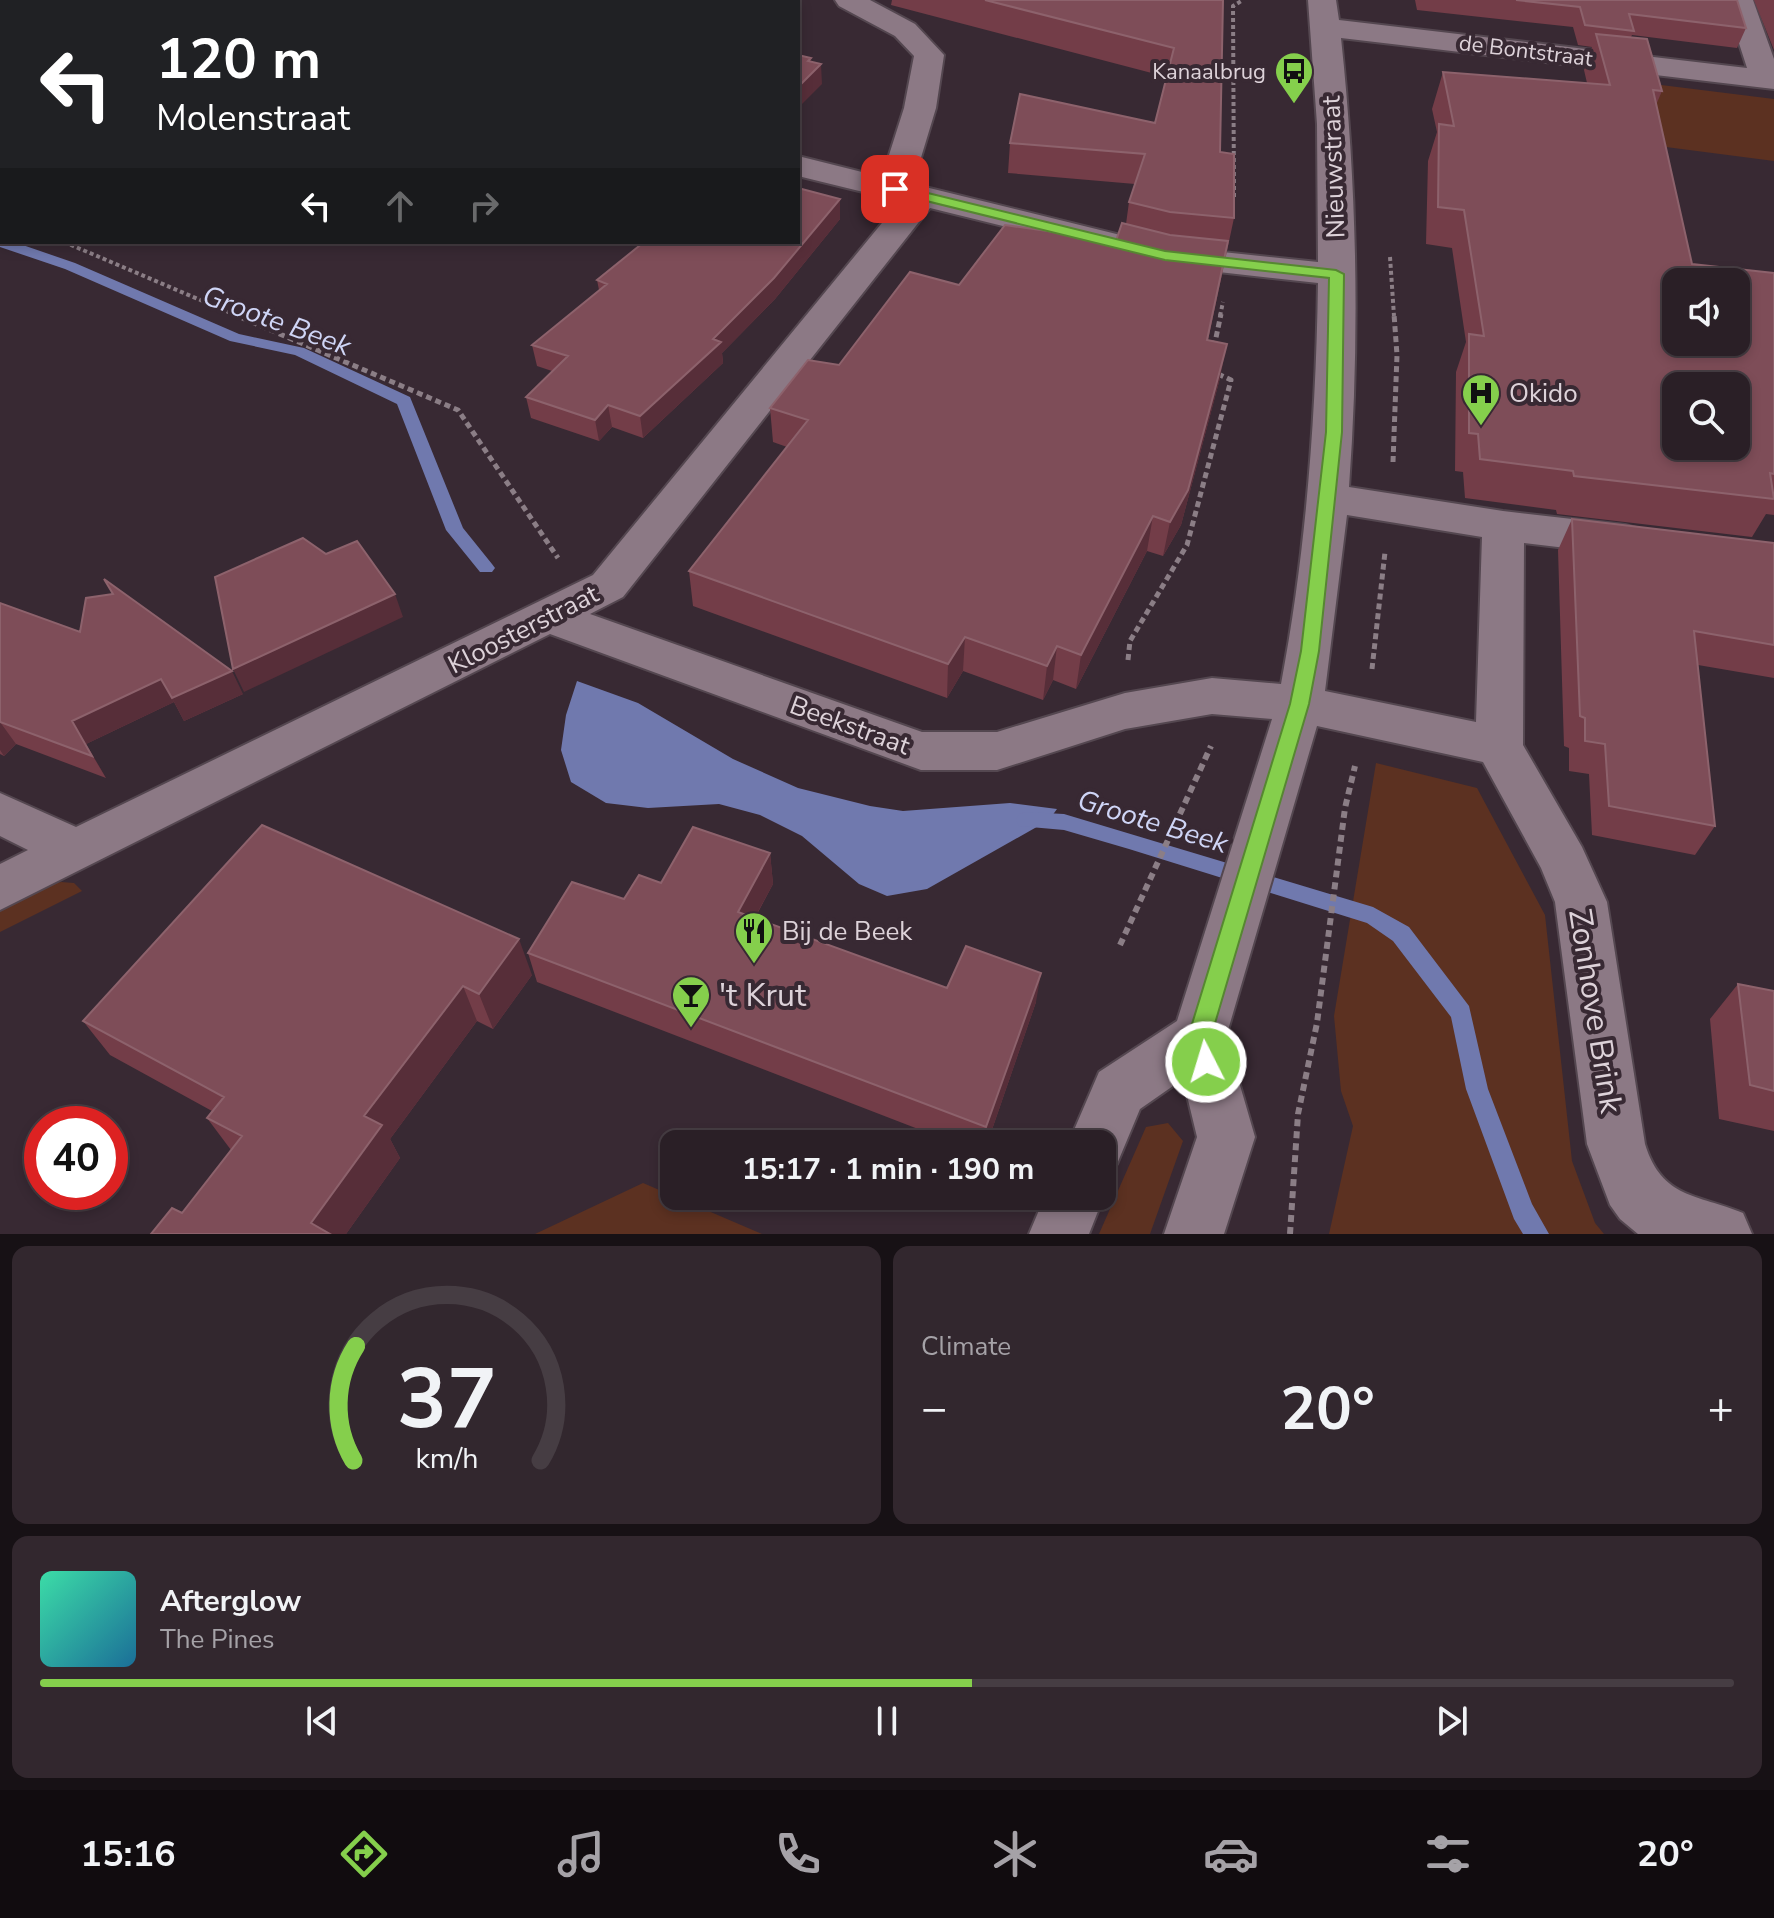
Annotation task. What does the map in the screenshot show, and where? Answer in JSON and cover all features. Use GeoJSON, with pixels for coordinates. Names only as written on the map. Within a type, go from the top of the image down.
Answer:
{"type":"FeatureCollection","features":[{"type":"Feature","properties":{"kind":"street"},"geometry":{"type":"LineString","coordinates":[[849,0],[905,30],[929,55],[909,192]]}},
{"type":"Feature","properties":{"kind":"street"},"geometry":{"type":"LineString","coordinates":[[1739,0],[1770,80]]}},
{"type":"Feature","properties":{"kind":"street","name":"de Bontstraat"},"geometry":{"type":"LineString","coordinates":[[1324,14],[1770,80]]}},
{"type":"Feature","properties":{"kind":"street","name":"Nieuwstraat"},"geometry":{"type":"LineString","coordinates":[[1199,1037],[1300,704],[1310,651],[1334,432],[1336,274],[1333,126],[1324,14]]}},
{"type":"Feature","properties":{"kind":"street"},"geometry":{"type":"LineString","coordinates":[[800,166],[1165,256],[1336,274]]}},
{"type":"Feature","properties":{"kind":"street","name":"Kloosterstraat"},"geometry":{"type":"LineString","coordinates":[[0,888],[608,586],[909,192]]}},
{"type":"Feature","properties":{"kind":"street"},"geometry":{"type":"LineString","coordinates":[[1327,498],[1503,526],[1669,546]]}},
{"type":"Feature","properties":{"kind":"street"},"geometry":{"type":"LineString","coordinates":[[1300,704],[1499,746],[1503,526]]}},
{"type":"Feature","properties":{"kind":"street","name":"Beekstraat"},"geometry":{"type":"LineString","coordinates":[[568,608],[921,751],[997,751],[1125,711],[1212,696],[1300,704]]}},
{"type":"Feature","properties":{"kind":"street","name":"Zonhove Brink"},"geometry":{"type":"LineString","coordinates":[[1499,746],[1564,862],[1581,902],[1616,1144],[1624,1178],[1644,1203],[1669,1221],[1722,1234]]}},
{"type":"Feature","properties":{"kind":"street"},"geometry":{"type":"LineString","coordinates":[[0,813],[75,850]]}},
{"type":"Feature","properties":{"kind":"street"},"geometry":{"type":"LineString","coordinates":[[1103,1130],[1119,1091],[1199,1037],[1226,1137],[1194,1234]]}},
{"type":"Feature","properties":{"kind":"street"},"geometry":{"type":"LineString","coordinates":[[1059,1234],[1069,1210]]}},
{"type":"Feature","properties":{"kind":"path"},"geometry":{"type":"LineString","coordinates":[[1213,354],[1231,263],[1233,6],[1243,0]]}},
{"type":"Feature","properties":{"kind":"path"},"geometry":{"type":"LineString","coordinates":[[69,244],[458,410],[568,608]]}},
{"type":"Feature","properties":{"kind":"path"},"geometry":{"type":"LineString","coordinates":[[1125,711],[1130,641],[1187,545],[1231,380],[1209,369]]}},
{"type":"Feature","properties":{"kind":"path"},"geometry":{"type":"LineString","coordinates":[[1120,945],[1204,765]]}},
{"type":"Feature","properties":{"kind":"path"},"geometry":{"type":"LineString","coordinates":[[1290,1234],[1298,1114],[1317,1023],[1345,808]]}},
{"type":"Feature","properties":{"kind":"shaded area"},"geometry":{"type":"Polygon","coordinates":[[[1645,83],[1774,99],[1774,161],[1666,147],[1645,83]]]}},
{"type":"Feature","properties":{"kind":"shaded area"},"geometry":{"type":"Polygon","coordinates":[[[1376,763],[1477,788],[1545,915],[1572,1161],[1595,1223],[1604,1234],[1329,1234],[1353,1126],[1341,1091],[1334,1016],[1376,763]]]}},
{"type":"Feature","properties":{"kind":"shaded area"},"geometry":{"type":"Polygon","coordinates":[[[74,883],[82,891],[0,932],[0,908],[43,886],[74,883]]]}},
{"type":"Feature","properties":{"kind":"shaded area"},"geometry":{"type":"Polygon","coordinates":[[[1168,1123],[1183,1141],[1150,1234],[1099,1234],[1110,1210],[1116,1210],[1116,1195],[1146,1127],[1168,1123]]]}},
{"type":"Feature","properties":{"kind":"shaded area"},"geometry":{"type":"Polygon","coordinates":[[[643,1183],[660,1190],[660,1210],[706,1210],[762,1234],[535,1234],[643,1183]]]}},
{"type":"Feature","properties":{"kind":"water"},"geometry":{"type":"Polygon","coordinates":[[[577,681],[638,703],[733,759],[798,788],[903,811],[1010,803],[1057,809],[1049,820],[927,889],[887,896],[859,884],[802,836],[760,815],[719,804],[648,808],[606,803],[571,782],[561,750],[566,715],[577,681]]]}},
{"type":"Feature","properties":{"kind":"building"},"geometry":{"type":"Polygon","coordinates":[[[985,0],[1223,0],[1220,152],[1234,154],[1234,218],[1170,212],[1129,202],[1145,154],[1010,143],[1020,94],[1155,123],[1174,48],[985,0]]]}},
{"type":"Feature","properties":{"kind":"building"},"geometry":{"type":"Polygon","coordinates":[[[1516,0],[1737,0],[1746,28],[1629,14],[1634,31],[1585,25],[1580,7],[1516,0]]]}},
{"type":"Feature","properties":{"kind":"building"},"geometry":{"type":"Polygon","coordinates":[[[1596,34],[1647,39],[1662,91],[1653,90],[1692,264],[1728,268],[1662,268],[1662,356],[1750,356],[1750,270],[1774,273],[1774,474],[1770,473],[1774,499],[1574,476],[1573,471],[1480,459],[1478,434],[1469,433],[1469,334],[1484,336],[1464,210],[1438,207],[1439,124],[1454,126],[1443,72],[1610,85],[1596,34]]]}},
{"type":"Feature","properties":{"kind":"building"},"geometry":{"type":"Polygon","coordinates":[[[800,55],[821,64],[800,85],[800,55]]]}},
{"type":"Feature","properties":{"kind":"building"},"geometry":{"type":"Polygon","coordinates":[[[800,189],[840,199],[774,278],[713,339],[721,342],[640,416],[608,405],[595,420],[526,397],[568,356],[532,345],[607,284],[597,280],[642,244],[800,244],[800,189]]]}},
{"type":"Feature","properties":{"kind":"building"},"geometry":{"type":"Polygon","coordinates":[[[1122,223],[1170,235],[1228,241],[1207,340],[1227,344],[1188,490],[1170,522],[1153,516],[1081,655],[1057,646],[1047,666],[965,637],[948,664],[689,571],[808,420],[770,408],[808,360],[839,365],[910,272],[959,285],[1005,225],[1116,241],[1122,223]]]}},
{"type":"Feature","properties":{"kind":"building"},"geometry":{"type":"Polygon","coordinates":[[[1572,519],[1774,543],[1774,645],[1694,631],[1715,826],[1609,806],[1605,744],[1585,741],[1585,718],[1580,716],[1572,519]]]}},
{"type":"Feature","properties":{"kind":"building"},"geometry":{"type":"Polygon","coordinates":[[[303,538],[326,554],[357,541],[395,594],[233,669],[215,577],[303,538]]]}},
{"type":"Feature","properties":{"kind":"building"},"geometry":{"type":"Polygon","coordinates":[[[104,579],[232,671],[172,698],[161,679],[72,721],[92,756],[0,722],[0,603],[80,632],[86,598],[113,594],[104,579]]]}},
{"type":"Feature","properties":{"kind":"building"},"geometry":{"type":"Polygon","coordinates":[[[262,825],[519,939],[479,994],[463,986],[364,1116],[382,1125],[311,1223],[330,1234],[151,1234],[172,1208],[182,1213],[242,1136],[207,1118],[224,1097],[83,1021],[262,825]]]}},
{"type":"Feature","properties":{"kind":"building"},"geometry":{"type":"Polygon","coordinates":[[[693,827],[770,853],[738,912],[947,988],[966,946],[1041,973],[986,1127],[528,953],[572,882],[624,899],[639,875],[661,883],[693,827]]]}},
{"type":"Feature","properties":{"kind":"building"},"geometry":{"type":"Polygon","coordinates":[[[1738,984],[1774,991],[1774,1091],[1750,1085],[1738,984]]]}},
{"type":"Feature","properties":{"kind":"waterway","name":"Groote Beek"},"geometry":{"type":"LineString","coordinates":[[6,244],[70,266],[235,338],[299,351],[404,401],[455,530],[486,568]]}},
{"type":"Feature","properties":{"kind":"waterway","name":"Groote Beek"},"geometry":{"type":"LineString","coordinates":[[1026,820],[1064,822],[1129,840],[1373,916],[1401,934],[1461,1013],[1477,1089],[1523,1211],[1537,1234]]}},
{"type":"Feature","properties":{"kind":"place","name":"Kanaalbrug"},"geometry":{"type":"Point","coordinates":[1294,105]}},
{"type":"Feature","properties":{"kind":"place","name":"Okido"},"geometry":{"type":"Point","coordinates":[1481,427]}},
{"type":"Feature","properties":{"kind":"place","name":"Bij de Beek"},"geometry":{"type":"Point","coordinates":[754,965]}},
{"type":"Feature","properties":{"kind":"place","name":"'t Krut"},"geometry":{"type":"Point","coordinates":[691,1029]}},
{"type":"Feature","properties":{"kind":"route"},"geometry":{"type":"LineString","coordinates":[[895,189],[1165,256],[1336,274],[1334,432],[1310,651],[1300,704],[1199,1037],[1206,1062]]}}]}
